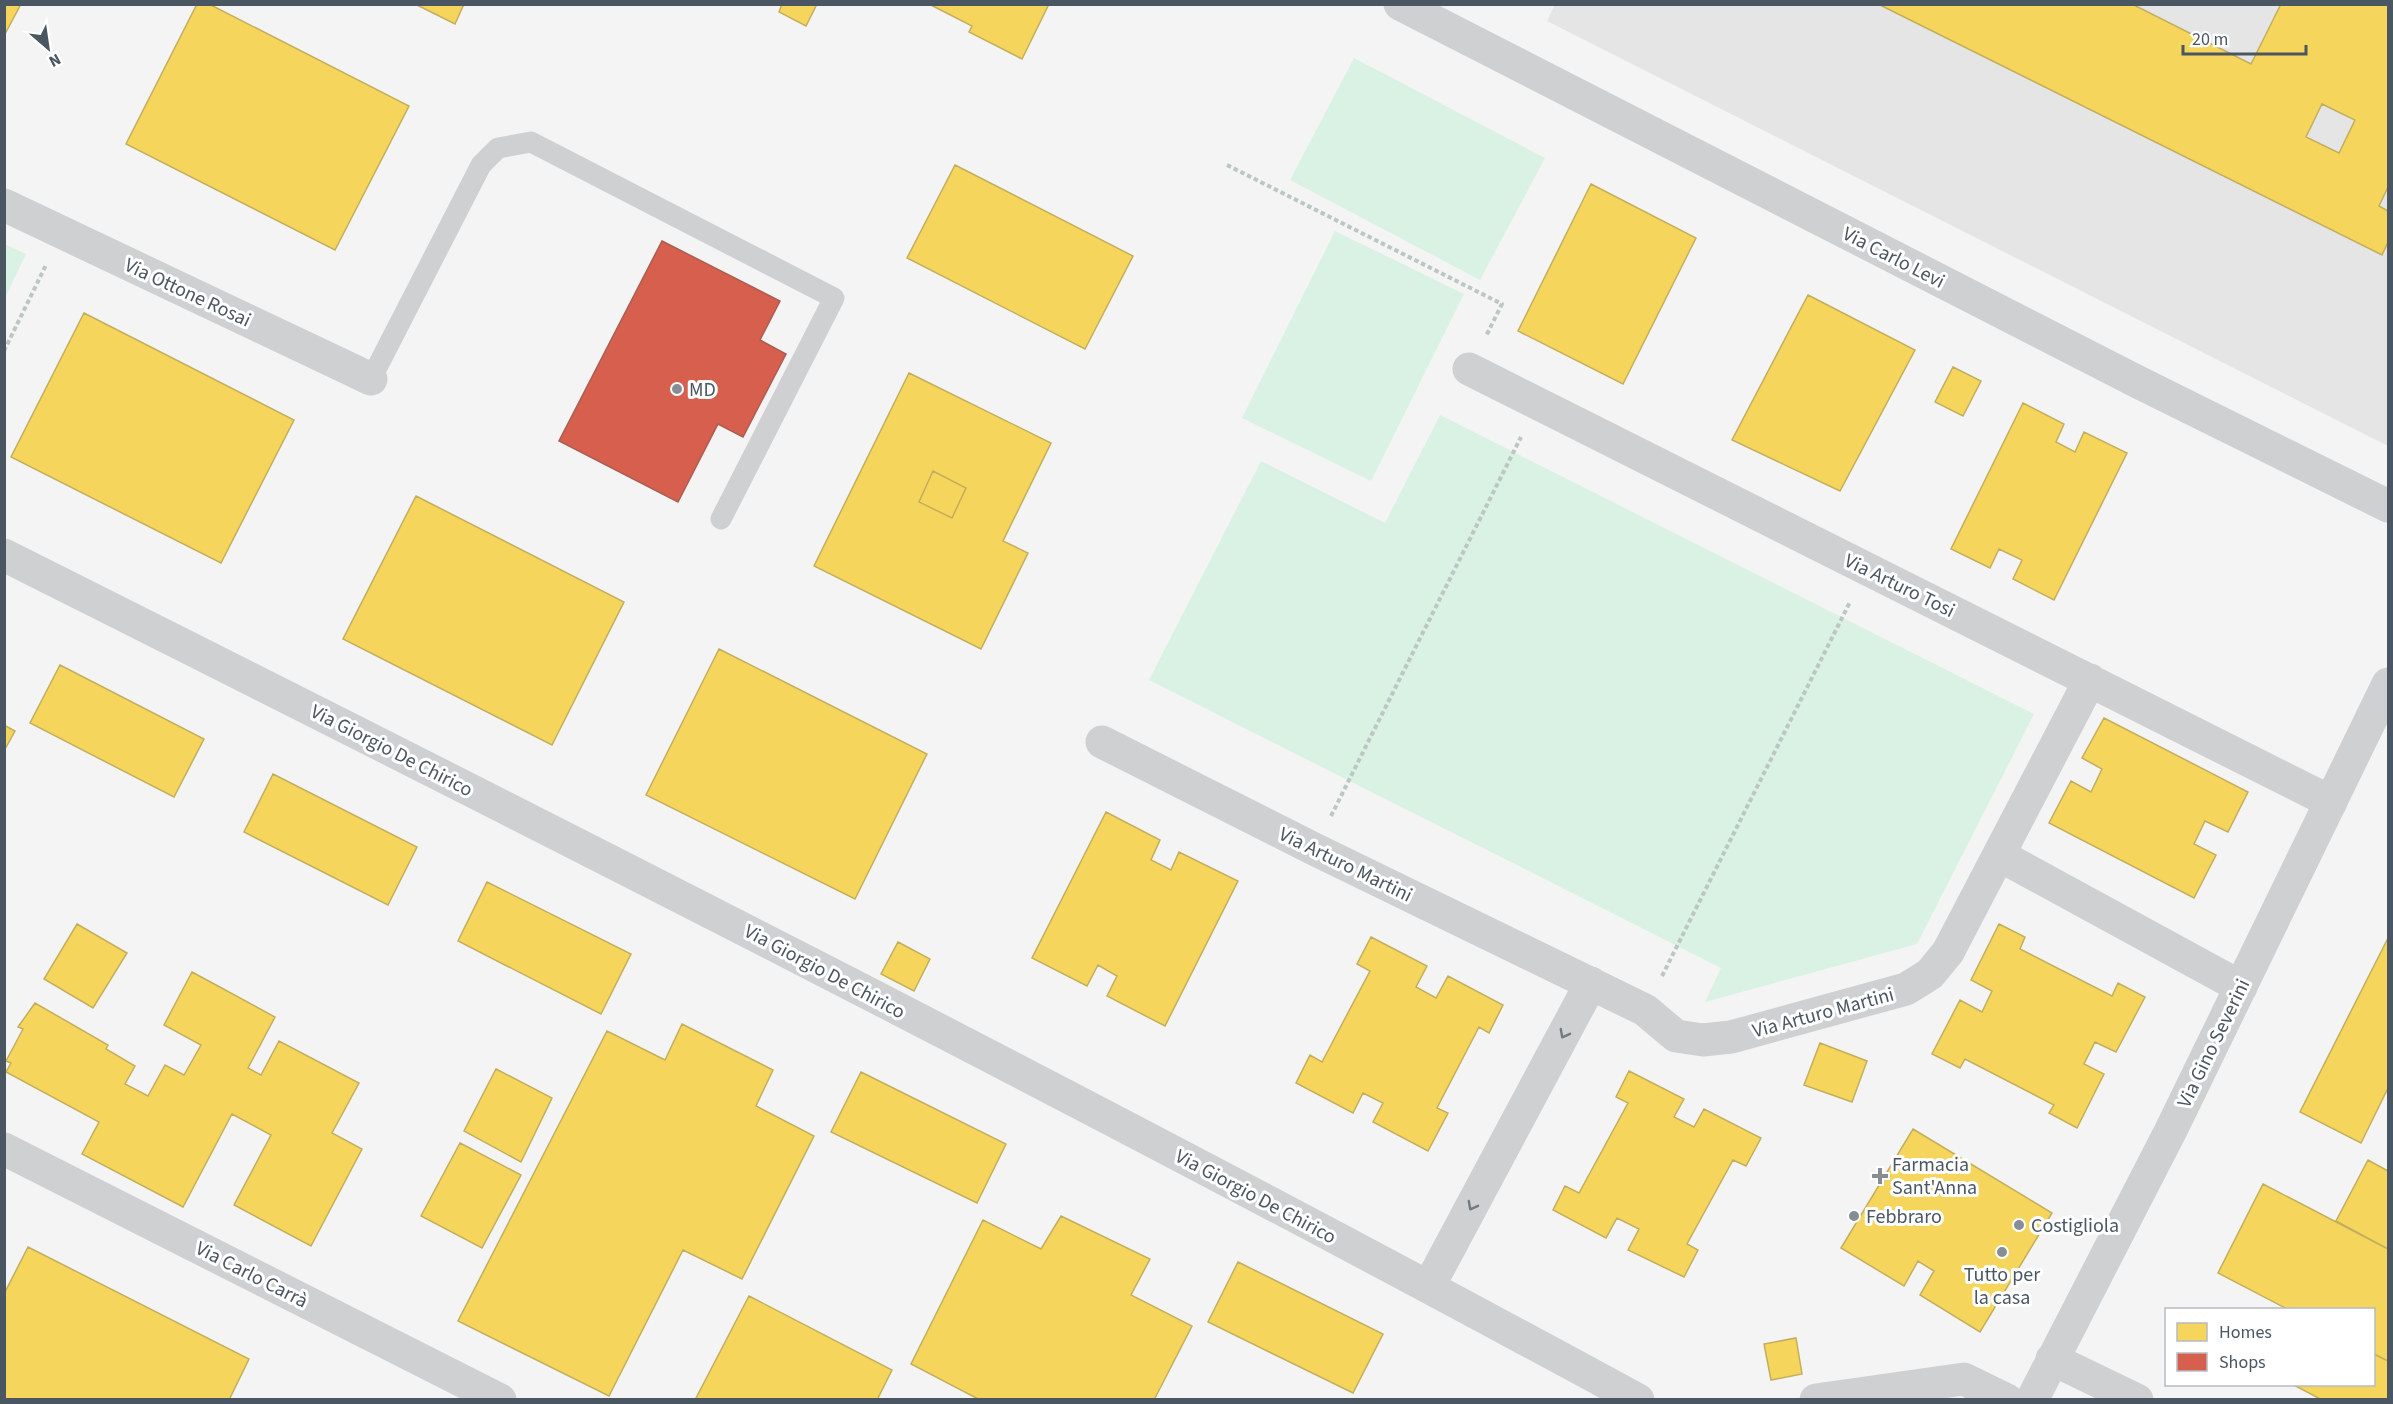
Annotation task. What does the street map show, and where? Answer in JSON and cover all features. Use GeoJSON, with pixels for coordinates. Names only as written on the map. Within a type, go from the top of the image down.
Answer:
{"type":"FeatureCollection","features":[{"type":"Feature","properties":{"kind":"street","name":"Via Carlo Levi"},"geometry":{"type":"LineString","coordinates":[[1400,4],[1453,16],[2117,371],[2388,506]]}},
{"type":"Feature","properties":{"kind":"street","name":"Via Ottone Rosai"},"geometry":{"type":"LineString","coordinates":[[4,205],[371,379]]}},
{"type":"Feature","properties":{"kind":"street","name":"Via Arturo Tosi"},"geometry":{"type":"LineString","coordinates":[[1469,369],[2331,802]]}},
{"type":"Feature","properties":{"kind":"street","name":"Via Giorgio De Chirico"},"geometry":{"type":"LineString","coordinates":[[4,555],[630,870],[1429,1286],[1638,1400]]}},
{"type":"Feature","properties":{"kind":"street","name":"Via Arturo Martini"},"geometry":{"type":"LineString","coordinates":[[1102,742],[1314,849],[1591,982],[1645,1010],[1676,1036],[1703,1040],[1731,1037],[1906,989],[1930,974],[1948,952],[2090,680]]}},
{"type":"Feature","properties":{"kind":"street","name":"Via Gino Severini"},"geometry":{"type":"LineString","coordinates":[[2032,1400],[2171,1130],[2388,684]]}},
{"type":"Feature","properties":{"kind":"street"},"geometry":{"type":"LineString","coordinates":[[1999,855],[2241,987]]}},
{"type":"Feature","properties":{"kind":"street"},"geometry":{"type":"LineString","coordinates":[[1429,1286],[1591,982]]}},
{"type":"Feature","properties":{"kind":"street","name":"Via Carlo Carrà"},"geometry":{"type":"LineString","coordinates":[[4,1149],[500,1400]]}},
{"type":"Feature","properties":{"kind":"street"},"geometry":{"type":"LineString","coordinates":[[2052,1359],[2138,1400]]}},
{"type":"Feature","properties":{"kind":"street"},"geometry":{"type":"LineString","coordinates":[[1816,1400],[1964,1379],[2007,1400]]}},
{"type":"Feature","properties":{"kind":"lane"},"geometry":{"type":"LineString","coordinates":[[371,379],[481,165],[498,148],[531,142],[834,298],[721,519]]}},
{"type":"Feature","properties":{"kind":"path"},"geometry":{"type":"LineString","coordinates":[[1227,165],[1502,304]]}},
{"type":"Feature","properties":{"kind":"path"},"geometry":{"type":"LineString","coordinates":[[4,351],[62,232]]}},
{"type":"Feature","properties":{"kind":"path"},"geometry":{"type":"LineString","coordinates":[[1314,849],[1538,404]]}},
{"type":"Feature","properties":{"kind":"path"},"geometry":{"type":"LineString","coordinates":[[1645,1010],[1866,569]]}},
{"type":"Feature","properties":{"kind":"shaded area"},"geometry":{"type":"Polygon","coordinates":[[[1555,4],[2388,5],[2388,446],[1547,21],[1555,4]]]}},
{"type":"Feature","properties":{"kind":"green space"},"geometry":{"type":"Polygon","coordinates":[[[1354,58],[1545,158],[1480,280],[1290,180],[1354,58]]]}},
{"type":"Feature","properties":{"kind":"green space"},"geometry":{"type":"Polygon","coordinates":[[[1335,231],[1464,294],[1371,481],[1242,418],[1335,231]]]}},
{"type":"Feature","properties":{"kind":"green space"},"geometry":{"type":"Polygon","coordinates":[[[5,244],[26,254],[5,298],[5,244]]]}},
{"type":"Feature","properties":{"kind":"green space"},"geometry":{"type":"Polygon","coordinates":[[[1440,415],[2034,714],[1917,944],[1705,1002],[1721,968],[1149,680],[1261,461],[1385,523],[1440,415]]]}},
{"type":"Feature","properties":{"kind":"building: Homes"},"geometry":{"type":"Polygon","coordinates":[[[4,4],[21,4],[4,36],[4,4]]]}},
{"type":"Feature","properties":{"kind":"building: Homes"},"geometry":{"type":"Polygon","coordinates":[[[197,4],[209,4],[409,106],[335,250],[126,144],[197,4]]]}},
{"type":"Feature","properties":{"kind":"building: Homes"},"geometry":{"type":"Polygon","coordinates":[[[415,4],[464,4],[455,24],[415,4]]]}},
{"type":"Feature","properties":{"kind":"building: Homes"},"geometry":{"type":"Polygon","coordinates":[[[782,4],[817,4],[806,26],[779,12],[782,4]]]}},
{"type":"Feature","properties":{"kind":"building: Homes"},"geometry":{"type":"Polygon","coordinates":[[[929,4],[1049,4],[1022,59],[969,32],[972,26],[929,4]]]}},
{"type":"Feature","properties":{"kind":"building: Homes"},"geometry":{"type":"Polygon","coordinates":[[[1878,4],[2132,4],[2251,64],[2281,4],[2388,4],[2388,187],[2379,206],[2388,211],[2388,242],[2382,255],[1878,4]],[[2322,104],[2306,137],[2339,153],[2355,120],[2322,104]]]}},
{"type":"Feature","properties":{"kind":"building: Homes"},"geometry":{"type":"Polygon","coordinates":[[[955,165],[1133,256],[1085,349],[907,258],[955,165]]]}},
{"type":"Feature","properties":{"kind":"building: Homes"},"geometry":{"type":"Polygon","coordinates":[[[1591,184],[1696,238],[1623,384],[1518,331],[1591,184]]]}},
{"type":"Feature","properties":{"kind":"building: Homes"},"geometry":{"type":"Polygon","coordinates":[[[1808,295],[1915,350],[1840,491],[1732,440],[1808,295]]]}},
{"type":"Feature","properties":{"kind":"building: Homes"},"geometry":{"type":"Polygon","coordinates":[[[84,313],[294,420],[221,563],[11,457],[84,313]]]}},
{"type":"Feature","properties":{"kind":"building: Homes"},"geometry":{"type":"Polygon","coordinates":[[[1953,367],[1981,381],[1963,416],[1935,402],[1953,367]]]}},
{"type":"Feature","properties":{"kind":"building: Homes"},"geometry":{"type":"Polygon","coordinates":[[[909,373],[1051,443],[1003,541],[1028,553],[981,649],[814,566],[909,373]],[[933,471],[919,502],[952,518],[966,488],[933,471]]]}},
{"type":"Feature","properties":{"kind":"building: Homes"},"geometry":{"type":"Polygon","coordinates":[[[2023,403],[2064,424],[2056,442],[2075,452],[2084,432],[2127,453],[2054,600],[2013,579],[2022,560],[1999,549],[1990,568],[1951,549],[2023,403]]]}},
{"type":"Feature","properties":{"kind":"building: Homes"},"geometry":{"type":"Polygon","coordinates":[[[933,471],[966,488],[952,518],[919,502],[933,471]]]}},
{"type":"Feature","properties":{"kind":"building: Homes"},"geometry":{"type":"Polygon","coordinates":[[[416,496],[624,602],[552,745],[343,639],[416,496]]]}},
{"type":"Feature","properties":{"kind":"building: Homes"},"geometry":{"type":"Polygon","coordinates":[[[719,649],[927,754],[855,899],[646,795],[719,649]]]}},
{"type":"Feature","properties":{"kind":"building: Homes"},"geometry":{"type":"Polygon","coordinates":[[[60,665],[204,739],[174,797],[30,723],[60,665]]]}},
{"type":"Feature","properties":{"kind":"building: Homes"},"geometry":{"type":"Polygon","coordinates":[[[2104,718],[2248,792],[2228,832],[2205,821],[2194,844],[2216,855],[2194,898],[2049,823],[2071,781],[2091,792],[2102,769],[2082,758],[2104,718]]]}},
{"type":"Feature","properties":{"kind":"building: Homes"},"geometry":{"type":"Polygon","coordinates":[[[4,725],[15,731],[4,751],[4,725]]]}},
{"type":"Feature","properties":{"kind":"building: Homes"},"geometry":{"type":"Polygon","coordinates":[[[273,774],[417,847],[388,905],[244,832],[273,774]]]}},
{"type":"Feature","properties":{"kind":"building: Homes"},"geometry":{"type":"Polygon","coordinates":[[[1106,812],[1160,840],[1151,860],[1171,870],[1179,852],[1238,881],[1165,1026],[1107,996],[1117,976],[1098,965],[1087,986],[1032,958],[1106,812]]]}},
{"type":"Feature","properties":{"kind":"building: Homes"},"geometry":{"type":"Polygon","coordinates":[[[487,882],[631,954],[601,1014],[458,941],[487,882]]]}},
{"type":"Feature","properties":{"kind":"building: Homes"},"geometry":{"type":"Polygon","coordinates":[[[77,924],[127,953],[93,1008],[44,979],[77,924]]]}},
{"type":"Feature","properties":{"kind":"building: Homes"},"geometry":{"type":"Polygon","coordinates":[[[1999,924],[2025,937],[2020,949],[2112,996],[2118,983],[2145,997],[2116,1052],[2095,1042],[2084,1064],[2104,1074],[2077,1128],[2049,1113],[2054,1105],[1965,1059],[1960,1068],[1932,1054],[1960,1000],[1982,1012],[1992,991],[1971,980],[1999,924]]]}},
{"type":"Feature","properties":{"kind":"building: Homes"},"geometry":{"type":"Polygon","coordinates":[[[1371,937],[1427,966],[1416,987],[1436,998],[1448,976],[1503,1005],[1489,1033],[1479,1027],[1437,1108],[1448,1113],[1428,1151],[1373,1122],[1383,1103],[1363,1093],[1353,1113],[1296,1083],[1310,1055],[1322,1062],[1370,971],[1357,964],[1371,937]]]}},
{"type":"Feature","properties":{"kind":"building: Homes"},"geometry":{"type":"Polygon","coordinates":[[[2388,938],[2388,1088],[2361,1143],[2300,1112],[2388,938]]]}},
{"type":"Feature","properties":{"kind":"building: Homes"},"geometry":{"type":"Polygon","coordinates":[[[898,942],[930,959],[914,991],[881,974],[898,942]]]}},
{"type":"Feature","properties":{"kind":"building: Homes"},"geometry":{"type":"Polygon","coordinates":[[[192,972],[275,1017],[248,1068],[261,1075],[279,1041],[359,1083],[332,1133],[362,1149],[311,1246],[234,1205],[271,1135],[232,1114],[183,1207],[82,1154],[99,1122],[6,1072],[11,1063],[6,1061],[23,1029],[18,1027],[35,1003],[108,1045],[106,1049],[135,1066],[125,1084],[148,1096],[165,1065],[184,1075],[201,1045],[164,1025],[192,972]]]}},
{"type":"Feature","properties":{"kind":"building: Homes"},"geometry":{"type":"Polygon","coordinates":[[[682,1024],[773,1070],[756,1106],[814,1136],[742,1279],[683,1250],[609,1396],[458,1321],[607,1031],[665,1060],[682,1024]]]}},
{"type":"Feature","properties":{"kind":"building: Homes"},"geometry":{"type":"Polygon","coordinates":[[[1820,1043],[1867,1061],[1852,1102],[1804,1085],[1820,1043]]]}},
{"type":"Feature","properties":{"kind":"building: Homes"},"geometry":{"type":"Polygon","coordinates":[[[496,1069],[552,1098],[521,1162],[464,1131],[496,1069]]]}},
{"type":"Feature","properties":{"kind":"building: Homes"},"geometry":{"type":"Polygon","coordinates":[[[1629,1071],[1684,1099],[1674,1117],[1694,1127],[1704,1109],[1761,1138],[1746,1166],[1733,1160],[1687,1244],[1698,1250],[1684,1277],[1628,1250],[1639,1229],[1617,1218],[1606,1238],[1553,1210],[1565,1186],[1579,1193],[1628,1103],[1616,1097],[1629,1071]]]}},
{"type":"Feature","properties":{"kind":"building: Homes"},"geometry":{"type":"Polygon","coordinates":[[[861,1072],[1006,1144],[977,1203],[831,1132],[861,1072]]]}},
{"type":"Feature","properties":{"kind":"building: Homes"},"geometry":{"type":"Polygon","coordinates":[[[1913,1129],[2052,1213],[1980,1332],[1920,1295],[1934,1271],[1918,1261],[1904,1286],[1841,1248],[1913,1129]]]}},
{"type":"Feature","properties":{"kind":"building: Homes"},"geometry":{"type":"Polygon","coordinates":[[[460,1143],[521,1175],[482,1248],[421,1216],[460,1143]]]}},
{"type":"Feature","properties":{"kind":"building: Homes"},"geometry":{"type":"Polygon","coordinates":[[[2368,1160],[2388,1171],[2388,1249],[2336,1221],[2368,1160]]]}},
{"type":"Feature","properties":{"kind":"building: Homes"},"geometry":{"type":"Polygon","coordinates":[[[2263,1184],[2388,1249],[2388,1361],[2375,1354],[2375,1308],[2285,1308],[2218,1273],[2263,1184]]]}},
{"type":"Feature","properties":{"kind":"building: Homes"},"geometry":{"type":"Polygon","coordinates":[[[1061,1216],[1150,1259],[1131,1295],[1192,1326],[1154,1400],[980,1400],[911,1364],[983,1220],[1041,1249],[1061,1216]]]}},
{"type":"Feature","properties":{"kind":"building: Homes"},"geometry":{"type":"Polygon","coordinates":[[[28,1247],[249,1359],[229,1400],[4,1400],[4,1294],[28,1247]]]}},
{"type":"Feature","properties":{"kind":"building: Homes"},"geometry":{"type":"Polygon","coordinates":[[[1238,1262],[1383,1334],[1353,1393],[1208,1322],[1238,1262]]]}},
{"type":"Feature","properties":{"kind":"building: Homes"},"geometry":{"type":"Polygon","coordinates":[[[749,1296],[892,1370],[877,1400],[695,1400],[749,1296]]]}},
{"type":"Feature","properties":{"kind":"building: Homes"},"geometry":{"type":"Polygon","coordinates":[[[1796,1338],[1802,1374],[1771,1380],[1764,1344],[1796,1338]]]}},
{"type":"Feature","properties":{"kind":"building: Homes"},"geometry":{"type":"Polygon","coordinates":[[[2375,1354],[2388,1361],[2388,1400],[2322,1400],[2296,1386],[2375,1386],[2375,1354]]]}},
{"type":"Feature","properties":{"kind":"building: Shops","name":"MD"},"geometry":{"type":"Polygon","coordinates":[[[662,241],[780,301],[760,340],[786,354],[743,437],[718,424],[678,502],[559,441],[662,241]]]}},
{"type":"Feature","properties":{"kind":"place","name":"MD"},"geometry":{"type":"Point","coordinates":[677,389]}},
{"type":"Feature","properties":{"kind":"place","name":"Farmacia Sant'Anna"},"geometry":{"type":"Point","coordinates":[1880,1176]}},
{"type":"Feature","properties":{"kind":"place","name":"Febbraro"},"geometry":{"type":"Point","coordinates":[1854,1216]}},
{"type":"Feature","properties":{"kind":"place","name":"Costigliola"},"geometry":{"type":"Point","coordinates":[2019,1225]}},
{"type":"Feature","properties":{"kind":"place","name":"Tutto per la casa"},"geometry":{"type":"Point","coordinates":[2002,1252]}}]}
